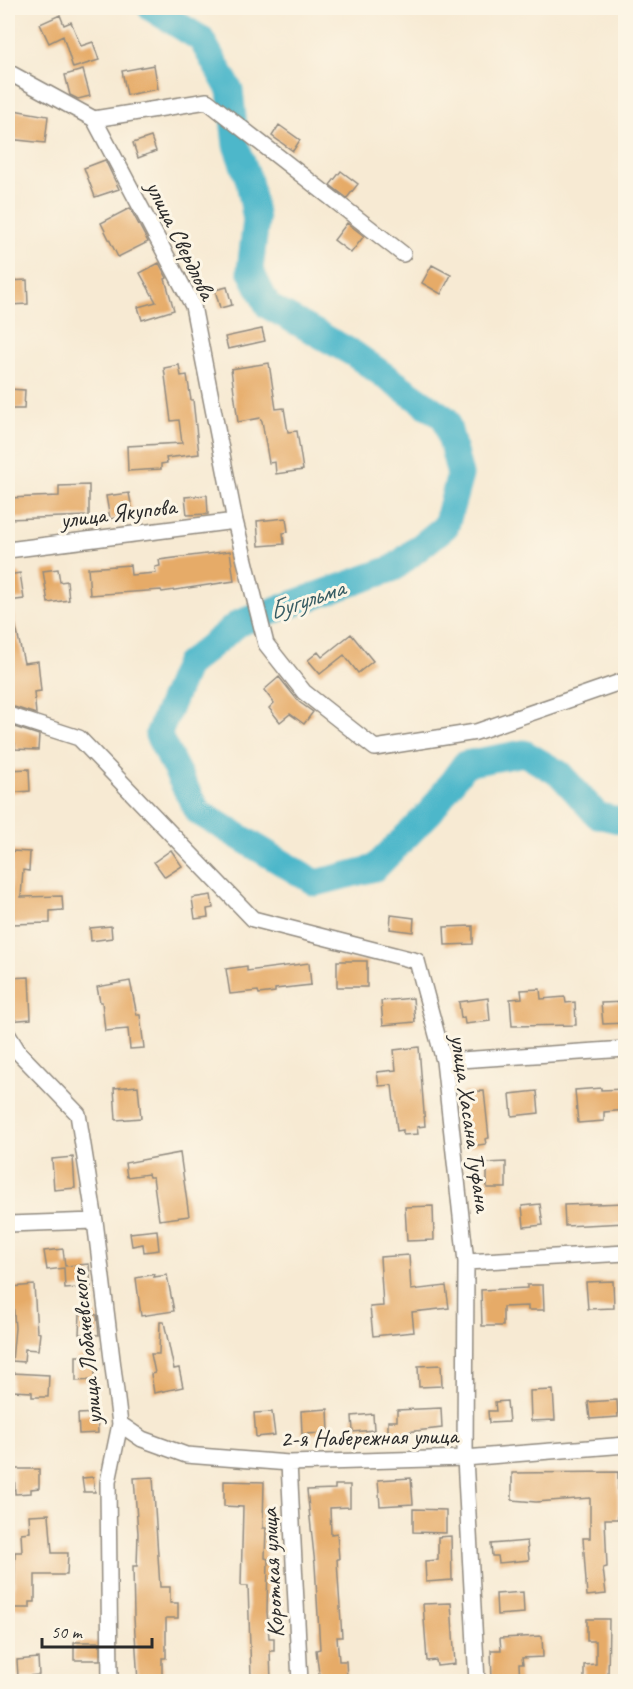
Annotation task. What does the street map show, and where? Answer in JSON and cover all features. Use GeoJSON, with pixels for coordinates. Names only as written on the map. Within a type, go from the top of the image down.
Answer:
{"type":"FeatureCollection","features":[{"type":"Feature","properties":{"kind":"street"},"geometry":{"type":"LineString","coordinates":[[8,72],[94,118],[207,101],[403,254]]}},
{"type":"Feature","properties":{"kind":"street","name":"улица Свердлова"},"geometry":{"type":"LineString","coordinates":[[94,118],[193,306],[252,596],[266,644],[304,692],[375,748],[476,732],[626,680]]}},
{"type":"Feature","properties":{"kind":"street","name":"улица Якупова"},"geometry":{"type":"LineString","coordinates":[[8,550],[235,521]]}},
{"type":"Feature","properties":{"kind":"street","name":"улица Хасана Туфана"},"geometry":{"type":"LineString","coordinates":[[8,715],[79,738],[253,919],[417,961],[444,1061],[466,1262],[465,1458],[477,1682]]}},
{"type":"Feature","properties":{"kind":"street","name":"улица Лобачевского"},"geometry":{"type":"LineString","coordinates":[[8,1035],[19,1053],[78,1114],[95,1221],[120,1424],[108,1482],[110,1682]]}},
{"type":"Feature","properties":{"kind":"street"},"geometry":{"type":"LineString","coordinates":[[444,1061],[626,1049]]}},
{"type":"Feature","properties":{"kind":"street"},"geometry":{"type":"LineString","coordinates":[[8,1224],[95,1221]]}},
{"type":"Feature","properties":{"kind":"street"},"geometry":{"type":"LineString","coordinates":[[466,1262],[626,1253]]}},
{"type":"Feature","properties":{"kind":"street","name":"2-я Набережная улица"},"geometry":{"type":"LineString","coordinates":[[120,1424],[142,1439],[186,1455],[289,1463],[465,1458],[626,1445]]}},
{"type":"Feature","properties":{"kind":"street","name":"Короткая улица"},"geometry":{"type":"LineString","coordinates":[[289,1463],[300,1682]]}},
{"type":"Feature","properties":{"kind":"building"},"geometry":{"type":"Polygon","coordinates":[[[60,15],[64,25],[71,22],[81,46],[93,42],[99,60],[73,68],[63,36],[49,43],[40,24],[60,15]]]}},
{"type":"Feature","properties":{"kind":"building"},"geometry":{"type":"Polygon","coordinates":[[[154,65],[158,89],[127,95],[122,71],[154,65]]]}},
{"type":"Feature","properties":{"kind":"building"},"geometry":{"type":"Polygon","coordinates":[[[83,70],[90,96],[78,99],[70,95],[65,75],[83,70]]]}},
{"type":"Feature","properties":{"kind":"building"},"geometry":{"type":"Polygon","coordinates":[[[8,109],[48,116],[45,143],[8,139],[8,109]]]}},
{"type":"Feature","properties":{"kind":"building"},"geometry":{"type":"Polygon","coordinates":[[[279,125],[300,140],[293,151],[272,136],[279,125]]]}},
{"type":"Feature","properties":{"kind":"building"},"geometry":{"type":"Polygon","coordinates":[[[151,137],[156,151],[138,158],[133,143],[151,137]]]}},
{"type":"Feature","properties":{"kind":"building"},"geometry":{"type":"Polygon","coordinates":[[[105,160],[119,189],[95,197],[84,168],[105,160]]]}},
{"type":"Feature","properties":{"kind":"building"},"geometry":{"type":"Polygon","coordinates":[[[341,171],[358,184],[347,198],[330,185],[341,171]]]}},
{"type":"Feature","properties":{"kind":"building"},"geometry":{"type":"Polygon","coordinates":[[[130,208],[148,242],[118,257],[101,223],[130,208]]]}},
{"type":"Feature","properties":{"kind":"building"},"geometry":{"type":"Polygon","coordinates":[[[347,223],[364,236],[351,253],[334,240],[347,223]]]}},
{"type":"Feature","properties":{"kind":"building"},"geometry":{"type":"Polygon","coordinates":[[[159,263],[167,278],[165,279],[174,310],[142,320],[138,307],[156,302],[140,273],[159,263]]]}},
{"type":"Feature","properties":{"kind":"building"},"geometry":{"type":"Polygon","coordinates":[[[432,265],[451,275],[441,294],[422,283],[432,265]]]}},
{"type":"Feature","properties":{"kind":"building"},"geometry":{"type":"Polygon","coordinates":[[[27,280],[28,304],[8,305],[8,281],[27,280]]]}},
{"type":"Feature","properties":{"kind":"building"},"geometry":{"type":"Polygon","coordinates":[[[227,287],[232,305],[220,308],[215,290],[227,287]]]}},
{"type":"Feature","properties":{"kind":"building"},"geometry":{"type":"Polygon","coordinates":[[[262,329],[265,341],[228,349],[225,337],[262,329]]]}},
{"type":"Feature","properties":{"kind":"building"},"geometry":{"type":"Polygon","coordinates":[[[269,363],[276,409],[284,408],[288,432],[297,431],[303,470],[276,474],[275,462],[269,463],[260,418],[238,422],[231,369],[269,363]]]}},
{"type":"Feature","properties":{"kind":"building"},"geometry":{"type":"Polygon","coordinates":[[[179,365],[181,376],[187,375],[191,400],[193,400],[199,454],[166,458],[167,463],[161,464],[161,469],[128,471],[127,446],[182,443],[179,420],[171,421],[164,368],[179,365]]]}},
{"type":"Feature","properties":{"kind":"building"},"geometry":{"type":"Polygon","coordinates":[[[8,389],[25,390],[24,409],[8,409],[8,389]]]}},
{"type":"Feature","properties":{"kind":"building"},"geometry":{"type":"Polygon","coordinates":[[[89,485],[89,516],[8,519],[8,498],[59,496],[59,486],[89,485]]]}},
{"type":"Feature","properties":{"kind":"building"},"geometry":{"type":"Polygon","coordinates":[[[129,493],[133,515],[110,519],[106,496],[129,493]]]}},
{"type":"Feature","properties":{"kind":"building"},"geometry":{"type":"Polygon","coordinates":[[[207,495],[208,514],[187,515],[185,497],[207,495]]]}},
{"type":"Feature","properties":{"kind":"building"},"geometry":{"type":"Polygon","coordinates":[[[286,518],[288,532],[283,533],[284,544],[259,546],[257,521],[286,518]]]}},
{"type":"Feature","properties":{"kind":"building"},"geometry":{"type":"Polygon","coordinates":[[[230,551],[234,581],[162,592],[161,590],[90,595],[88,568],[130,565],[131,575],[156,573],[155,567],[160,566],[159,560],[230,551]]]}},
{"type":"Feature","properties":{"kind":"building"},"geometry":{"type":"Polygon","coordinates":[[[58,569],[60,582],[67,581],[69,600],[48,603],[43,571],[58,569]]]}},
{"type":"Feature","properties":{"kind":"building"},"geometry":{"type":"Polygon","coordinates":[[[20,573],[24,599],[8,601],[8,575],[20,573]]]}},
{"type":"Feature","properties":{"kind":"building"},"geometry":{"type":"Polygon","coordinates":[[[11,605],[24,663],[38,661],[41,691],[34,692],[36,714],[8,705],[8,606],[11,605]]]}},
{"type":"Feature","properties":{"kind":"building"},"geometry":{"type":"Polygon","coordinates":[[[351,634],[373,661],[358,673],[344,655],[320,674],[308,660],[318,652],[322,657],[351,634]]]}},
{"type":"Feature","properties":{"kind":"building"},"geometry":{"type":"Polygon","coordinates":[[[279,677],[299,702],[313,712],[304,724],[290,714],[280,722],[269,708],[274,703],[264,690],[279,677]]]}},
{"type":"Feature","properties":{"kind":"building"},"geometry":{"type":"Polygon","coordinates":[[[8,725],[39,735],[38,750],[15,749],[15,744],[8,743],[8,725]]]}},
{"type":"Feature","properties":{"kind":"building"},"geometry":{"type":"Polygon","coordinates":[[[29,769],[30,791],[8,793],[8,770],[29,769]]]}},
{"type":"Feature","properties":{"kind":"building"},"geometry":{"type":"Polygon","coordinates":[[[171,850],[182,866],[165,877],[154,862],[171,850]]]}},
{"type":"Feature","properties":{"kind":"building"},"geometry":{"type":"Polygon","coordinates":[[[12,851],[30,852],[29,871],[23,870],[21,897],[62,896],[63,910],[50,911],[50,923],[10,924],[12,851]]]}},
{"type":"Feature","properties":{"kind":"building"},"geometry":{"type":"Polygon","coordinates":[[[211,895],[213,908],[207,909],[208,917],[195,919],[192,898],[211,895]]]}},
{"type":"Feature","properties":{"kind":"building"},"geometry":{"type":"Polygon","coordinates":[[[391,915],[414,918],[413,932],[390,929],[391,915]]]}},
{"type":"Feature","properties":{"kind":"building"},"geometry":{"type":"Polygon","coordinates":[[[111,926],[112,938],[91,941],[90,928],[111,926]]]}},
{"type":"Feature","properties":{"kind":"building"},"geometry":{"type":"Polygon","coordinates":[[[473,926],[473,944],[445,945],[444,927],[473,926]]]}},
{"type":"Feature","properties":{"kind":"building"},"geometry":{"type":"Polygon","coordinates":[[[337,961],[367,961],[367,987],[337,987],[337,961]]]}},
{"type":"Feature","properties":{"kind":"building"},"geometry":{"type":"Polygon","coordinates":[[[309,963],[311,985],[275,989],[275,992],[259,994],[258,991],[230,994],[226,969],[247,966],[247,971],[309,963]]]}},
{"type":"Feature","properties":{"kind":"building"},"geometry":{"type":"Polygon","coordinates":[[[29,977],[31,1019],[8,1021],[8,978],[29,977]]]}},
{"type":"Feature","properties":{"kind":"building"},"geometry":{"type":"Polygon","coordinates":[[[130,981],[137,1015],[140,1015],[144,1048],[130,1049],[128,1029],[105,1031],[102,1002],[100,1002],[97,987],[130,981]]]}},
{"type":"Feature","properties":{"kind":"building"},"geometry":{"type":"Polygon","coordinates":[[[540,989],[541,999],[565,997],[566,1003],[575,1002],[576,1025],[512,1026],[510,999],[522,998],[521,990],[540,989]]]}},
{"type":"Feature","properties":{"kind":"building"},"geometry":{"type":"Polygon","coordinates":[[[413,998],[415,1022],[383,1025],[381,1001],[413,998]]]}},
{"type":"Feature","properties":{"kind":"building"},"geometry":{"type":"Polygon","coordinates":[[[488,998],[490,1021],[465,1024],[464,1017],[461,1018],[459,1002],[488,998]]]}},
{"type":"Feature","properties":{"kind":"building"},"geometry":{"type":"Polygon","coordinates":[[[626,1002],[626,1023],[603,1024],[601,1003],[626,1002]]]}},
{"type":"Feature","properties":{"kind":"building"},"geometry":{"type":"Polygon","coordinates":[[[419,1047],[425,1126],[417,1127],[418,1134],[403,1135],[403,1130],[397,1131],[392,1085],[379,1086],[377,1072],[396,1070],[394,1050],[419,1047]]]}},
{"type":"Feature","properties":{"kind":"building"},"geometry":{"type":"Polygon","coordinates":[[[138,1086],[141,1118],[116,1120],[114,1088],[138,1086]]]}},
{"type":"Feature","properties":{"kind":"building"},"geometry":{"type":"Polygon","coordinates":[[[601,1088],[601,1090],[626,1089],[626,1110],[604,1112],[604,1121],[578,1123],[575,1090],[601,1088]]]}},
{"type":"Feature","properties":{"kind":"building"},"geometry":{"type":"Polygon","coordinates":[[[484,1091],[489,1138],[485,1139],[486,1144],[466,1147],[462,1092],[484,1091]]]}},
{"type":"Feature","properties":{"kind":"building"},"geometry":{"type":"Polygon","coordinates":[[[537,1091],[539,1113],[512,1116],[510,1094],[537,1091]]]}},
{"type":"Feature","properties":{"kind":"building"},"geometry":{"type":"Polygon","coordinates":[[[180,1153],[189,1216],[159,1220],[153,1177],[149,1177],[148,1174],[127,1177],[125,1163],[180,1153]]]}},
{"type":"Feature","properties":{"kind":"building"},"geometry":{"type":"Polygon","coordinates":[[[73,1157],[75,1188],[54,1190],[52,1159],[73,1157]]]}},
{"type":"Feature","properties":{"kind":"building"},"geometry":{"type":"Polygon","coordinates":[[[506,1162],[506,1188],[487,1188],[487,1163],[506,1162]]]}},
{"type":"Feature","properties":{"kind":"building"},"geometry":{"type":"Polygon","coordinates":[[[626,1203],[626,1223],[565,1226],[564,1205],[626,1203]]]}},
{"type":"Feature","properties":{"kind":"building"},"geometry":{"type":"Polygon","coordinates":[[[540,1204],[543,1225],[524,1227],[522,1206],[540,1204]]]}},
{"type":"Feature","properties":{"kind":"building"},"geometry":{"type":"Polygon","coordinates":[[[433,1206],[434,1240],[407,1241],[405,1207],[433,1206]]]}},
{"type":"Feature","properties":{"kind":"building"},"geometry":{"type":"Polygon","coordinates":[[[157,1230],[159,1250],[144,1252],[143,1244],[132,1246],[130,1233],[157,1230]]]}},
{"type":"Feature","properties":{"kind":"building"},"geometry":{"type":"Polygon","coordinates":[[[63,1249],[65,1266],[89,1264],[91,1287],[65,1289],[64,1268],[47,1270],[44,1251],[63,1249]]]}},
{"type":"Feature","properties":{"kind":"building"},"geometry":{"type":"Polygon","coordinates":[[[409,1255],[411,1290],[446,1286],[449,1308],[412,1312],[414,1332],[373,1336],[370,1307],[383,1306],[380,1257],[409,1255]]]}},
{"type":"Feature","properties":{"kind":"building"},"geometry":{"type":"Polygon","coordinates":[[[155,1274],[154,1277],[167,1275],[174,1311],[141,1316],[136,1278],[155,1274]]]}},
{"type":"Feature","properties":{"kind":"building"},"geometry":{"type":"Polygon","coordinates":[[[613,1281],[614,1308],[588,1309],[586,1282],[613,1281]]]}},
{"type":"Feature","properties":{"kind":"building"},"geometry":{"type":"Polygon","coordinates":[[[34,1285],[37,1332],[40,1333],[38,1350],[25,1349],[24,1362],[12,1361],[15,1328],[12,1287],[34,1285]]]}},
{"type":"Feature","properties":{"kind":"building"},"geometry":{"type":"Polygon","coordinates":[[[527,1285],[543,1285],[544,1310],[528,1310],[528,1306],[503,1307],[503,1326],[482,1326],[481,1290],[527,1288],[527,1285]]]}},
{"type":"Feature","properties":{"kind":"building"},"geometry":{"type":"Polygon","coordinates":[[[80,1314],[97,1315],[99,1335],[79,1334],[80,1314]]]}},
{"type":"Feature","properties":{"kind":"building"},"geometry":{"type":"Polygon","coordinates":[[[160,1322],[164,1322],[174,1369],[179,1368],[183,1387],[154,1393],[151,1374],[155,1373],[151,1354],[159,1354],[160,1322]]]}},
{"type":"Feature","properties":{"kind":"building"},"geometry":{"type":"Polygon","coordinates":[[[76,1356],[95,1356],[95,1380],[76,1381],[76,1356]]]}},
{"type":"Feature","properties":{"kind":"building"},"geometry":{"type":"Polygon","coordinates":[[[441,1365],[442,1386],[419,1387],[418,1366],[441,1365]]]}},
{"type":"Feature","properties":{"kind":"building"},"geometry":{"type":"Polygon","coordinates":[[[12,1373],[49,1375],[48,1397],[32,1397],[32,1392],[12,1391],[12,1373]]]}},
{"type":"Feature","properties":{"kind":"building"},"geometry":{"type":"Polygon","coordinates":[[[553,1390],[555,1420],[531,1421],[530,1391],[553,1390]]]}},
{"type":"Feature","properties":{"kind":"building"},"geometry":{"type":"Polygon","coordinates":[[[617,1400],[618,1417],[590,1419],[588,1402],[617,1400]]]}},
{"type":"Feature","properties":{"kind":"building"},"geometry":{"type":"Polygon","coordinates":[[[507,1401],[509,1422],[489,1423],[488,1411],[496,1411],[495,1402],[507,1401]]]}},
{"type":"Feature","properties":{"kind":"building"},"geometry":{"type":"Polygon","coordinates":[[[441,1408],[442,1428],[388,1434],[388,1421],[397,1421],[397,1410],[441,1408]]]}},
{"type":"Feature","properties":{"kind":"building"},"geometry":{"type":"Polygon","coordinates":[[[328,1409],[329,1433],[302,1434],[301,1411],[328,1409]]]}},
{"type":"Feature","properties":{"kind":"building"},"geometry":{"type":"Polygon","coordinates":[[[272,1412],[275,1435],[256,1437],[254,1413],[272,1412]]]}},
{"type":"Feature","properties":{"kind":"building"},"geometry":{"type":"Polygon","coordinates":[[[97,1413],[98,1433],[79,1434],[78,1414],[97,1413]]]}},
{"type":"Feature","properties":{"kind":"building"},"geometry":{"type":"Polygon","coordinates":[[[373,1414],[374,1430],[353,1432],[352,1416],[373,1414]]]}},
{"type":"Feature","properties":{"kind":"building"},"geometry":{"type":"Polygon","coordinates":[[[14,1469],[39,1469],[39,1488],[31,1489],[31,1493],[15,1494],[14,1469]]]}},
{"type":"Feature","properties":{"kind":"building"},"geometry":{"type":"Polygon","coordinates":[[[618,1472],[618,1519],[605,1519],[607,1567],[603,1568],[606,1594],[587,1596],[583,1538],[590,1538],[590,1498],[536,1502],[512,1500],[512,1473],[618,1472]]]}},
{"type":"Feature","properties":{"kind":"building"},"geometry":{"type":"Polygon","coordinates":[[[93,1477],[95,1492],[84,1492],[82,1478],[93,1477]]]}},
{"type":"Feature","properties":{"kind":"building"},"geometry":{"type":"Polygon","coordinates":[[[153,1477],[160,1587],[170,1587],[170,1603],[178,1603],[178,1618],[166,1618],[166,1658],[162,1658],[162,1682],[138,1682],[133,1566],[137,1566],[138,1533],[134,1478],[153,1477]]]}},
{"type":"Feature","properties":{"kind":"building"},"geometry":{"type":"Polygon","coordinates":[[[411,1478],[413,1504],[380,1506],[378,1480],[411,1478]]]}},
{"type":"Feature","properties":{"kind":"building"},"geometry":{"type":"Polygon","coordinates":[[[224,1481],[264,1482],[263,1528],[266,1528],[265,1558],[268,1559],[267,1612],[269,1638],[274,1638],[274,1651],[270,1651],[271,1682],[259,1682],[259,1677],[251,1677],[248,1586],[241,1586],[243,1507],[224,1506],[224,1481]]]}},
{"type":"Feature","properties":{"kind":"building"},"geometry":{"type":"Polygon","coordinates":[[[335,1485],[350,1485],[350,1507],[330,1508],[331,1534],[337,1533],[339,1559],[337,1559],[342,1637],[337,1637],[339,1661],[346,1661],[347,1679],[320,1681],[316,1650],[320,1649],[315,1565],[307,1490],[335,1489],[335,1485]]]}},
{"type":"Feature","properties":{"kind":"building"},"geometry":{"type":"Polygon","coordinates":[[[413,1509],[446,1510],[446,1533],[413,1532],[413,1509]]]}},
{"type":"Feature","properties":{"kind":"building"},"geometry":{"type":"Polygon","coordinates":[[[49,1514],[52,1553],[68,1553],[67,1575],[35,1575],[35,1602],[30,1602],[30,1608],[14,1608],[15,1552],[22,1552],[21,1533],[30,1532],[29,1515],[49,1514]]]}},
{"type":"Feature","properties":{"kind":"building"},"geometry":{"type":"Polygon","coordinates":[[[451,1536],[452,1580],[426,1582],[425,1561],[438,1560],[438,1537],[451,1536]]]}},
{"type":"Feature","properties":{"kind":"building"},"geometry":{"type":"Polygon","coordinates":[[[527,1541],[529,1560],[499,1563],[498,1556],[492,1556],[491,1544],[527,1541]]]}},
{"type":"Feature","properties":{"kind":"building"},"geometry":{"type":"Polygon","coordinates":[[[523,1592],[524,1613],[497,1615],[496,1594],[523,1592]]]}},
{"type":"Feature","properties":{"kind":"building"},"geometry":{"type":"Polygon","coordinates":[[[451,1603],[455,1664],[437,1666],[436,1660],[427,1661],[423,1604],[451,1603]]]}},
{"type":"Feature","properties":{"kind":"building"},"geometry":{"type":"Polygon","coordinates":[[[587,1619],[609,1619],[608,1679],[601,1682],[584,1682],[584,1665],[596,1664],[596,1641],[587,1641],[587,1619]]]}},
{"type":"Feature","properties":{"kind":"building"},"geometry":{"type":"Polygon","coordinates":[[[542,1636],[543,1657],[522,1658],[523,1664],[519,1664],[520,1682],[492,1682],[491,1650],[501,1650],[500,1638],[542,1636]]]}},
{"type":"Feature","properties":{"kind":"building"},"geometry":{"type":"Polygon","coordinates":[[[74,1642],[100,1642],[100,1660],[74,1660],[74,1642]]]}},
{"type":"Feature","properties":{"kind":"building"},"geometry":{"type":"Polygon","coordinates":[[[38,1658],[39,1675],[18,1677],[17,1660],[38,1658]]]}},
{"type":"Feature","properties":{"kind":"waterway","name":"Бугульма"},"geometry":{"type":"LineString","coordinates":[[151,8],[201,39],[230,90],[236,145],[249,181],[256,220],[250,270],[268,306],[354,354],[446,419],[460,475],[446,526],[394,568],[239,623],[187,665],[158,735],[198,812],[316,883],[375,868],[431,811],[465,764],[524,753],[560,774],[597,815],[626,822]]}}]}
